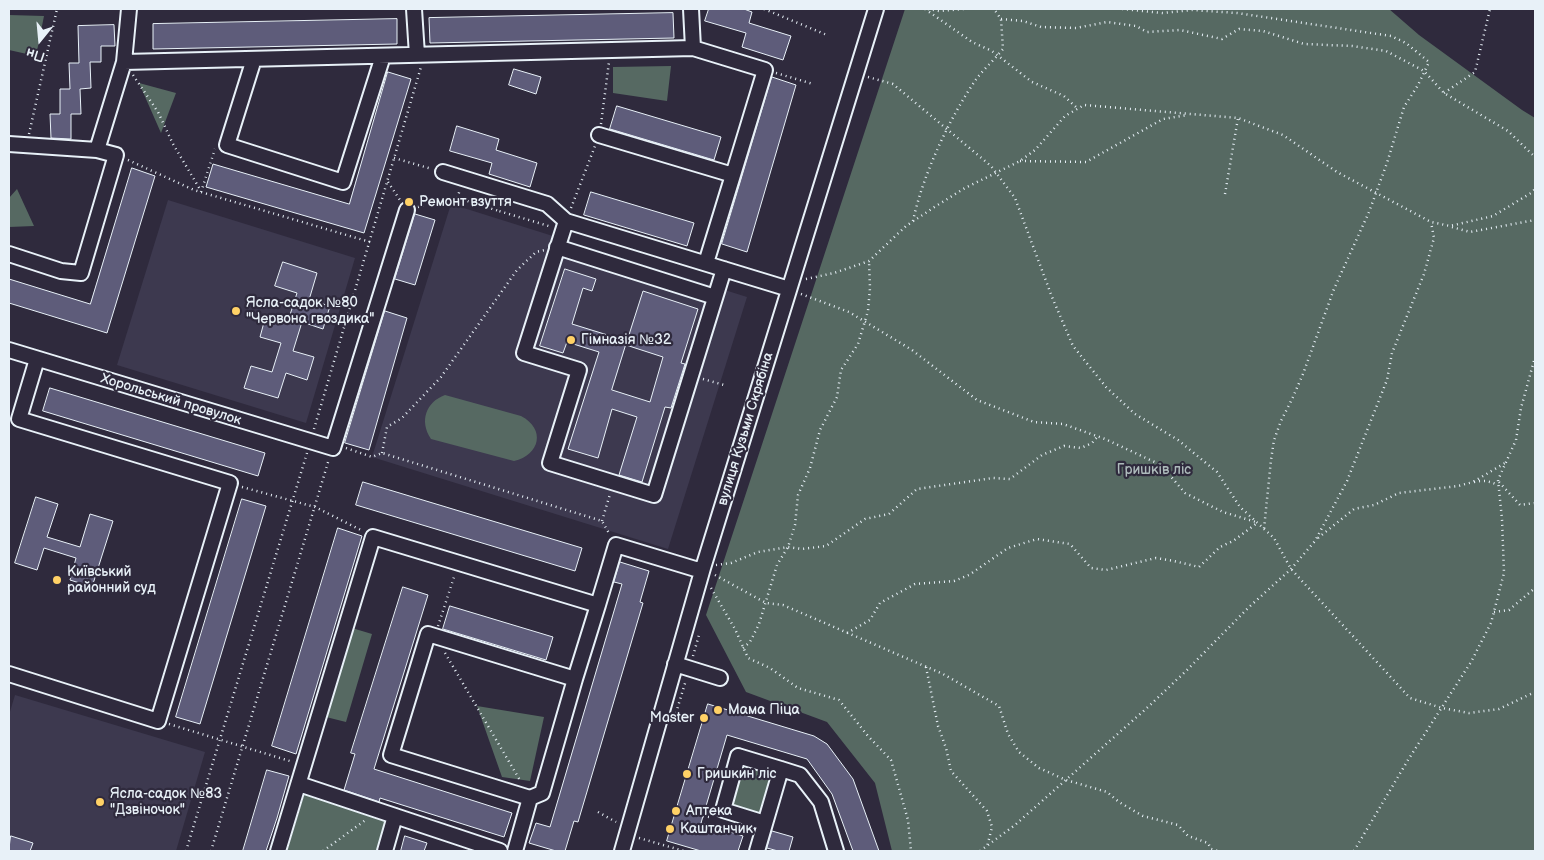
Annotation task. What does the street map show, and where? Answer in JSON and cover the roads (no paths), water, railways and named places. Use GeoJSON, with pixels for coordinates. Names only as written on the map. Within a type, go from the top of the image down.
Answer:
{"type":"FeatureCollection","features":[{"type":"Feature","properties":{"kind":"street"},"geometry":{"type":"LineString","coordinates":[[97,150],[124,62],[128,9]]}},
{"type":"Feature","properties":{"kind":"street"},"geometry":{"type":"LineString","coordinates":[[414,9],[417,55]]}},
{"type":"Feature","properties":{"kind":"street"},"geometry":{"type":"LineString","coordinates":[[691,9],[693,48]]}},
{"type":"Feature","properties":{"kind":"street","name":"вулиця Кузьми Скрябіна"},"geometry":{"type":"LineString","coordinates":[[625,851],[703,567],[876,9]]}},
{"type":"Feature","properties":{"kind":"street"},"geometry":{"type":"LineString","coordinates":[[124,62],[693,48],[765,70],[706,263]]}},
{"type":"Feature","properties":{"kind":"street"},"geometry":{"type":"LineString","coordinates":[[254,59],[227,145],[343,182],[383,56]]}},
{"type":"Feature","properties":{"kind":"street"},"geometry":{"type":"LineString","coordinates":[[600,135],[733,174]]}},
{"type":"Feature","properties":{"kind":"street"},"geometry":{"type":"LineString","coordinates":[[9,144],[97,150],[116,155],[81,272],[61,271],[9,254]]}},
{"type":"Feature","properties":{"kind":"street"},"geometry":{"type":"LineString","coordinates":[[443,172],[547,204],[566,221],[789,289]]}},
{"type":"Feature","properties":{"kind":"street","name":"Хорольський провулок"},"geometry":{"type":"LineString","coordinates":[[9,350],[333,446],[407,210]]}},
{"type":"Feature","properties":{"kind":"street"},"geometry":{"type":"LineString","coordinates":[[566,221],[524,353],[579,370],[550,463],[614,483],[654,495],[724,269]]}},
{"type":"Feature","properties":{"kind":"street"},"geometry":{"type":"LineString","coordinates":[[557,247],[715,297]]}},
{"type":"Feature","properties":{"kind":"street"},"geometry":{"type":"LineString","coordinates":[[9,674],[158,721],[230,483],[19,419],[36,359]]}},
{"type":"Feature","properties":{"kind":"street"},"geometry":{"type":"LineString","coordinates":[[278,851],[373,537],[598,605]]}},
{"type":"Feature","properties":{"kind":"street"},"geometry":{"type":"LineString","coordinates":[[575,679],[428,634],[391,755],[530,798],[542,793],[616,545],[703,567]]}},
{"type":"Feature","properties":{"kind":"street"},"geometry":{"type":"LineString","coordinates":[[675,664],[720,678]]}},
{"type":"Feature","properties":{"kind":"street"},"geometry":{"type":"LineString","coordinates":[[765,823],[723,810],[738,756],[800,775],[821,802],[836,851]]}},
{"type":"Feature","properties":{"kind":"street"},"geometry":{"type":"LineString","coordinates":[[756,851],[781,769]]}},
{"type":"Feature","properties":{"kind":"street"},"geometry":{"type":"LineString","coordinates":[[299,784],[500,851]]}},
{"type":"Feature","properties":{"kind":"street"},"geometry":{"type":"LineString","coordinates":[[514,851],[530,798]]}},
{"type":"Feature","properties":{"kind":"street"},"geometry":{"type":"LineString","coordinates":[[385,851],[396,816]]}},
{"type":"Feature","properties":{"kind":"place","name":"Ремонт взуття"},"geometry":{"type":"Point","coordinates":[409,202]}},
{"type":"Feature","properties":{"kind":"place","name":"Ясла-садок №80 \"Червона гвоздика\""},"geometry":{"type":"Point","coordinates":[236,311]}},
{"type":"Feature","properties":{"kind":"place","name":"Гімназія №32"},"geometry":{"type":"Point","coordinates":[571,340]}},
{"type":"Feature","properties":{"kind":"place","name":"Київський районний суд"},"geometry":{"type":"Point","coordinates":[57,580]}},
{"type":"Feature","properties":{"kind":"place","name":"Мама Піца"},"geometry":{"type":"Point","coordinates":[718,710]}},
{"type":"Feature","properties":{"kind":"place","name":"Master"},"geometry":{"type":"Point","coordinates":[704,718]}},
{"type":"Feature","properties":{"kind":"place","name":"Гришкин ліс"},"geometry":{"type":"Point","coordinates":[687,774]}},
{"type":"Feature","properties":{"kind":"place","name":"Ясла-садок №83 \"Дзвіночок\""},"geometry":{"type":"Point","coordinates":[100,802]}},
{"type":"Feature","properties":{"kind":"place","name":"Аптека"},"geometry":{"type":"Point","coordinates":[676,811]}},
{"type":"Feature","properties":{"kind":"place","name":"Каштанчик"},"geometry":{"type":"Point","coordinates":[670,829]}},
{"type":"Feature","properties":{"kind":"park label","name":"Гришків ліс"},"geometry":{"type":"Point","coordinates":[1154,470]}}]}
